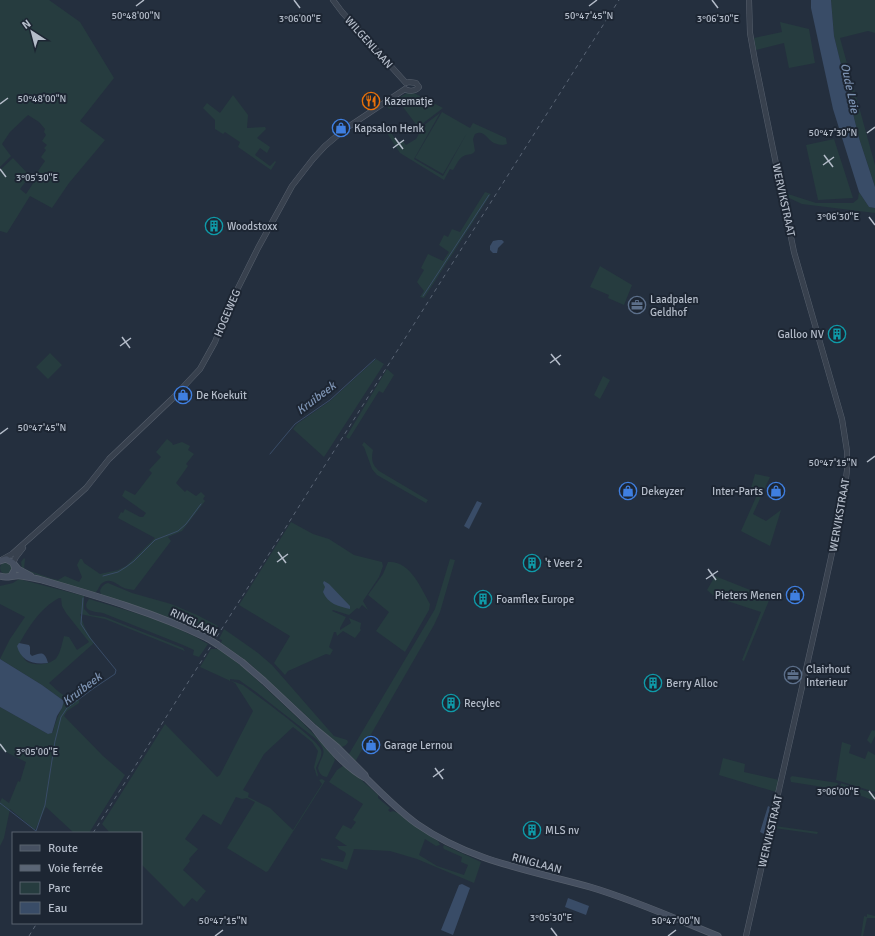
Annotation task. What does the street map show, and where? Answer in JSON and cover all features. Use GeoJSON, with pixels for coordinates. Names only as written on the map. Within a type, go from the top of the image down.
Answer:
{"type":"FeatureCollection","features":[{"type":"Feature","properties":{"kind":"main road","name":"RINGLAAN"},"geometry":{"type":"LineString","coordinates":[[1,561],[9,560],[21,571],[41,580],[162,618],[207,638],[242,662],[264,681],[314,728],[339,757],[367,779],[400,810],[417,824],[441,839],[465,851],[500,864],[619,897],[718,936]]}},
{"type":"Feature","properties":{"kind":"main road"},"geometry":{"type":"LineString","coordinates":[[11,576],[15,568],[14,564]]}},
{"type":"Feature","properties":{"kind":"main road","name":"RINGLAAN"},"geometry":{"type":"LineString","coordinates":[[2,578],[19,576],[41,580]]}},
{"type":"Feature","properties":{"kind":"street","name":"WILGENLAAN"},"geometry":{"type":"LineString","coordinates":[[333,0],[405,86]]}},
{"type":"Feature","properties":{"kind":"street","name":"WERVIKSTRAAT"},"geometry":{"type":"LineString","coordinates":[[746,936],[824,594],[843,503],[847,470],[845,435],[841,413],[794,252],[750,33],[749,0]]}},
{"type":"Feature","properties":{"kind":"street","name":"HOGEWEG"},"geometry":{"type":"LineString","coordinates":[[1,561],[12,554],[86,488],[109,459],[172,399],[200,369],[215,342],[229,306],[258,248],[292,186],[325,146],[341,132],[405,86]]}},
{"type":"Feature","properties":{"kind":"street","name":"HOGEWEG"},"geometry":{"type":"LineString","coordinates":[[14,564],[16,557],[37,532]]}},
{"type":"Feature","properties":{"kind":"green space"},"geometry":{"type":"Polygon","coordinates":[[[0,0],[49,0],[80,22],[114,78],[80,121],[105,140],[69,183],[52,208],[30,196],[7,233],[0,231],[0,170],[13,158],[30,176],[20,189],[26,194],[38,176],[36,174],[45,161],[41,157],[46,150],[44,148],[47,145],[42,141],[46,135],[44,132],[45,129],[39,122],[28,115],[10,132],[2,144],[11,156],[0,167],[0,0]]]}},
{"type":"Feature","properties":{"kind":"green space"},"geometry":{"type":"Polygon","coordinates":[[[831,0],[875,0],[875,33],[868,31],[840,38],[875,165],[875,187],[859,138],[834,36],[831,0]]]}},
{"type":"Feature","properties":{"kind":"green space"},"geometry":{"type":"Polygon","coordinates":[[[780,22],[809,29],[815,63],[789,68],[784,43],[756,50],[754,38],[782,32],[780,22]]]}},
{"type":"Feature","properties":{"kind":"green space"},"geometry":{"type":"Polygon","coordinates":[[[410,92],[443,108],[418,127],[400,103],[389,109],[386,105],[410,92]]]}},
{"type":"Feature","properties":{"kind":"green space"},"geometry":{"type":"Polygon","coordinates":[[[233,95],[248,115],[247,128],[265,127],[266,129],[257,138],[270,147],[267,153],[260,148],[255,155],[270,166],[275,161],[276,162],[271,170],[238,147],[240,142],[225,132],[223,134],[215,129],[215,120],[203,108],[207,103],[220,113],[233,95]]]}},
{"type":"Feature","properties":{"kind":"green space"},"geometry":{"type":"Polygon","coordinates":[[[442,112],[470,128],[473,123],[506,138],[507,144],[496,144],[481,133],[475,134],[473,139],[475,151],[472,154],[462,157],[453,170],[450,169],[444,180],[400,153],[385,130],[388,128],[398,143],[402,140],[406,145],[416,139],[420,132],[419,129],[440,113],[414,159],[443,176],[467,133],[443,174],[415,158],[442,112]]]}},
{"type":"Feature","properties":{"kind":"green space"},"geometry":{"type":"Polygon","coordinates":[[[834,139],[853,198],[818,200],[806,145],[834,139]]]}},
{"type":"Feature","properties":{"kind":"green space"},"geometry":{"type":"Polygon","coordinates":[[[485,192],[491,194],[424,298],[420,297],[424,291],[417,282],[424,270],[421,268],[428,254],[443,261],[449,252],[439,245],[444,235],[448,237],[452,229],[460,232],[485,192]]]}},
{"type":"Feature","properties":{"kind":"green space"},"geometry":{"type":"Polygon","coordinates":[[[859,192],[869,207],[875,208],[875,213],[802,204],[787,197],[788,194],[816,203],[853,203],[858,199],[859,192]]]}},
{"type":"Feature","properties":{"kind":"green space"},"geometry":{"type":"Polygon","coordinates":[[[600,266],[632,285],[624,305],[608,298],[609,295],[590,287],[600,266]]]}},
{"type":"Feature","properties":{"kind":"green space"},"geometry":{"type":"Polygon","coordinates":[[[50,353],[62,365],[48,379],[36,367],[50,353]]]}},
{"type":"Feature","properties":{"kind":"green space"},"geometry":{"type":"Polygon","coordinates":[[[376,359],[384,364],[324,457],[293,429],[297,424],[330,401],[376,359]]]}},
{"type":"Feature","properties":{"kind":"green space"},"geometry":{"type":"Polygon","coordinates":[[[387,369],[394,375],[383,393],[379,391],[349,439],[346,437],[387,369]]]}},
{"type":"Feature","properties":{"kind":"green space"},"geometry":{"type":"Polygon","coordinates":[[[603,376],[610,380],[600,399],[594,395],[603,376]]]}},
{"type":"Feature","properties":{"kind":"green space"},"geometry":{"type":"Polygon","coordinates":[[[167,439],[173,445],[182,442],[190,446],[188,450],[194,454],[186,464],[188,466],[176,483],[185,492],[187,490],[196,496],[201,492],[205,496],[203,499],[205,501],[182,531],[168,537],[171,541],[134,590],[123,588],[112,581],[107,581],[101,584],[97,591],[93,593],[22,569],[21,562],[24,558],[24,569],[53,579],[58,580],[65,576],[79,582],[82,577],[77,565],[80,559],[100,574],[118,570],[126,566],[155,538],[118,518],[121,512],[123,513],[125,509],[140,517],[143,517],[146,513],[122,496],[125,490],[135,495],[152,473],[149,470],[161,457],[156,452],[167,439]]]}},
{"type":"Feature","properties":{"kind":"green space"},"geometry":{"type":"Polygon","coordinates":[[[364,442],[373,450],[373,462],[379,471],[428,500],[426,503],[377,475],[372,469],[362,445],[364,442]]]}},
{"type":"Feature","properties":{"kind":"green space"},"geometry":{"type":"Polygon","coordinates":[[[755,474],[770,477],[753,514],[766,521],[781,510],[770,546],[741,531],[757,495],[751,488],[755,474]]]}},
{"type":"Feature","properties":{"kind":"green space"},"geometry":{"type":"Polygon","coordinates":[[[291,522],[313,534],[329,539],[354,555],[382,562],[383,566],[379,577],[363,601],[368,610],[362,605],[359,609],[357,608],[349,615],[333,610],[332,611],[346,617],[340,630],[351,623],[349,618],[361,623],[361,630],[355,638],[343,631],[337,636],[336,632],[334,632],[329,647],[333,650],[330,655],[326,654],[288,671],[285,675],[274,663],[290,636],[239,605],[291,522]]]}},
{"type":"Feature","properties":{"kind":"green space"},"geometry":{"type":"Polygon","coordinates":[[[450,559],[455,560],[440,612],[434,625],[355,762],[349,757],[349,754],[435,609],[450,559]]]}},
{"type":"Feature","properties":{"kind":"green space"},"geometry":{"type":"Polygon","coordinates":[[[4,562],[8,562],[12,568],[8,574],[4,574],[0,570],[0,566],[4,562]]]}},
{"type":"Feature","properties":{"kind":"green space"},"geometry":{"type":"Polygon","coordinates":[[[388,562],[403,565],[409,570],[419,583],[430,604],[429,610],[405,652],[376,631],[389,612],[368,595],[383,574],[388,562]]]}},
{"type":"Feature","properties":{"kind":"green space"},"geometry":{"type":"Polygon","coordinates":[[[715,576],[770,598],[744,661],[742,660],[761,612],[715,597],[707,590],[715,576]]]}},
{"type":"Feature","properties":{"kind":"green space"},"geometry":{"type":"Polygon","coordinates":[[[19,579],[84,596],[84,609],[90,615],[105,617],[183,648],[185,651],[105,619],[80,614],[85,628],[94,643],[49,683],[66,696],[79,699],[79,703],[67,711],[64,716],[103,756],[125,775],[90,832],[73,832],[46,807],[35,830],[10,809],[4,838],[0,846],[0,802],[2,798],[9,803],[18,781],[20,782],[26,762],[0,749],[0,707],[48,734],[53,732],[64,701],[42,685],[0,659],[10,639],[25,617],[0,604],[0,586],[13,583],[19,579]],[[61,598],[52,602],[40,613],[30,626],[18,646],[25,660],[28,662],[32,664],[42,664],[54,660],[60,652],[64,636],[69,637],[77,650],[89,642],[62,606],[61,598]]]}},
{"type":"Feature","properties":{"kind":"green space"},"geometry":{"type":"Polygon","coordinates":[[[108,583],[132,593],[171,604],[218,626],[213,635],[208,632],[207,634],[171,618],[101,595],[101,588],[108,583]]]}},
{"type":"Feature","properties":{"kind":"green space"},"geometry":{"type":"Polygon","coordinates":[[[89,599],[165,623],[208,644],[199,657],[193,655],[194,650],[183,645],[103,613],[89,610],[86,606],[89,599]]]}},
{"type":"Feature","properties":{"kind":"green space"},"geometry":{"type":"Polygon","coordinates":[[[224,629],[272,665],[334,736],[347,740],[347,744],[340,747],[249,663],[221,643],[222,640],[219,639],[224,629]]]}},
{"type":"Feature","properties":{"kind":"green space"},"geometry":{"type":"Polygon","coordinates":[[[211,649],[219,649],[244,668],[301,721],[333,754],[335,760],[327,777],[322,775],[318,770],[323,756],[323,750],[316,739],[239,680],[230,679],[230,681],[200,667],[211,649]]]}},
{"type":"Feature","properties":{"kind":"green space"},"geometry":{"type":"Polygon","coordinates":[[[231,681],[243,685],[286,717],[317,744],[321,750],[321,757],[316,768],[318,775],[317,777],[314,767],[318,751],[312,742],[293,727],[264,754],[243,790],[249,793],[248,797],[270,808],[293,830],[322,784],[319,780],[322,779],[325,781],[266,872],[227,848],[255,802],[247,798],[242,799],[236,797],[221,825],[203,814],[185,839],[198,849],[189,859],[190,861],[183,870],[206,891],[197,902],[192,898],[184,907],[142,865],[142,832],[109,832],[102,824],[165,724],[217,777],[220,775],[253,711],[235,683],[231,681]]]}},
{"type":"Feature","properties":{"kind":"green space"},"geometry":{"type":"Polygon","coordinates":[[[872,730],[875,730],[875,736],[871,744],[867,740],[872,730]]]}},
{"type":"Feature","properties":{"kind":"green space"},"geometry":{"type":"Polygon","coordinates":[[[842,742],[851,745],[849,753],[865,759],[868,751],[875,755],[875,792],[836,780],[842,742]]]}},
{"type":"Feature","properties":{"kind":"green space"},"geometry":{"type":"Polygon","coordinates":[[[723,758],[745,764],[744,772],[779,780],[776,792],[719,775],[723,758]]]}},
{"type":"Feature","properties":{"kind":"green space"},"geometry":{"type":"Polygon","coordinates":[[[343,766],[346,766],[378,795],[378,798],[390,808],[388,810],[390,812],[393,811],[398,813],[438,841],[440,845],[436,846],[425,839],[419,855],[437,866],[464,875],[468,865],[461,862],[462,857],[444,849],[444,845],[481,862],[474,883],[417,859],[390,851],[354,849],[347,870],[321,860],[321,858],[343,862],[346,854],[337,846],[347,846],[335,838],[343,825],[351,829],[356,822],[353,820],[363,804],[329,782],[337,770],[343,766]]]}},
{"type":"Feature","properties":{"kind":"green space"},"geometry":{"type":"Polygon","coordinates":[[[792,776],[838,783],[836,789],[791,782],[790,778],[792,776]]]}},
{"type":"Feature","properties":{"kind":"green space"},"geometry":{"type":"Polygon","coordinates":[[[841,783],[875,794],[875,801],[840,788],[841,783]]]}},
{"type":"Feature","properties":{"kind":"green space"},"geometry":{"type":"Polygon","coordinates":[[[775,826],[818,832],[817,834],[774,828],[775,826]]]}},
{"type":"Feature","properties":{"kind":"green space"},"geometry":{"type":"Polygon","coordinates":[[[867,914],[875,916],[875,918],[867,918],[863,936],[861,936],[864,916],[867,917],[867,914]]]}},
{"type":"Feature","properties":{"kind":"water"},"geometry":{"type":"Polygon","coordinates":[[[811,0],[831,0],[834,36],[859,138],[875,187],[875,208],[869,207],[859,192],[833,109],[811,8],[811,0]]]}},
{"type":"Feature","properties":{"kind":"water"},"geometry":{"type":"Polygon","coordinates":[[[502,240],[504,242],[498,248],[497,253],[493,253],[490,250],[490,246],[493,241],[502,240]]]}},
{"type":"Feature","properties":{"kind":"water"},"geometry":{"type":"Polygon","coordinates":[[[477,501],[482,503],[469,529],[464,526],[477,501]]]}},
{"type":"Feature","properties":{"kind":"water"},"geometry":{"type":"Polygon","coordinates":[[[324,581],[329,584],[350,606],[350,609],[331,602],[325,596],[323,592],[325,587],[323,583],[324,581]]]}},
{"type":"Feature","properties":{"kind":"water"},"geometry":{"type":"Polygon","coordinates":[[[19,643],[29,645],[30,654],[32,656],[43,654],[48,663],[28,661],[19,651],[17,646],[19,643]]]}},
{"type":"Feature","properties":{"kind":"water"},"geometry":{"type":"Polygon","coordinates":[[[0,659],[42,685],[64,701],[57,716],[52,733],[48,734],[0,707],[0,659]]]}},
{"type":"Feature","properties":{"kind":"water"},"geometry":{"type":"Polygon","coordinates":[[[768,806],[770,807],[764,834],[760,832],[768,806]]]}},
{"type":"Feature","properties":{"kind":"water"},"geometry":{"type":"Polygon","coordinates":[[[462,884],[470,888],[453,935],[441,930],[459,885],[462,884]]]}},
{"type":"Feature","properties":{"kind":"water"},"geometry":{"type":"Polygon","coordinates":[[[568,898],[589,906],[586,915],[565,907],[568,898]]]}},
{"type":"Feature","properties":{"kind":"waterway","name":"Kruibeek"},"geometry":{"type":"LineString","coordinates":[[423,296],[489,195]]}},
{"type":"Feature","properties":{"kind":"waterway","name":"Kruibeek"},"geometry":{"type":"LineString","coordinates":[[270,454],[295,424],[330,400],[375,359]]}},
{"type":"Feature","properties":{"kind":"waterway","name":"Kruibeek"},"geometry":{"type":"LineString","coordinates":[[103,576],[118,572],[134,561],[155,540],[178,531],[186,524],[201,504]]}},
{"type":"Feature","properties":{"kind":"waterway","name":"Kruibeek"},"geometry":{"type":"LineString","coordinates":[[0,803],[36,831],[45,805],[55,741],[61,717],[67,708],[115,674],[116,670],[90,638],[81,624],[83,598]]}},
{"type":"Feature","properties":{"kind":"railway"},"geometry":{"type":"LineString","coordinates":[[94,832],[619,0]]}},
{"type":"Feature","properties":{"kind":"railway"},"geometry":{"type":"LineString","coordinates":[[29,936],[36,924]]}},
{"type":"Feature","properties":{"kind":"place","name":"Kazematje"},"geometry":{"type":"Point","coordinates":[371,101]}},
{"type":"Feature","properties":{"kind":"place","name":"Kapsalon Henk"},"geometry":{"type":"Point","coordinates":[341,128]}},
{"type":"Feature","properties":{"kind":"place","name":"Woodstoxx"},"geometry":{"type":"Point","coordinates":[214,226]}},
{"type":"Feature","properties":{"kind":"place","name":"Laadpalen Geldhof"},"geometry":{"type":"Point","coordinates":[637,305]}},
{"type":"Feature","properties":{"kind":"place","name":"Galloo NV"},"geometry":{"type":"Point","coordinates":[837,334]}},
{"type":"Feature","properties":{"kind":"place","name":"De Koekuit"},"geometry":{"type":"Point","coordinates":[183,395]}},
{"type":"Feature","properties":{"kind":"place","name":"Dekeyzer"},"geometry":{"type":"Point","coordinates":[628,491]}},
{"type":"Feature","properties":{"kind":"place","name":"Inter-Parts"},"geometry":{"type":"Point","coordinates":[776,491]}},
{"type":"Feature","properties":{"kind":"place","name":"'t Veer 2"},"geometry":{"type":"Point","coordinates":[532,563]}},
{"type":"Feature","properties":{"kind":"place","name":"Pieters Menen"},"geometry":{"type":"Point","coordinates":[795,595]}},
{"type":"Feature","properties":{"kind":"place","name":"Foamflex Europe"},"geometry":{"type":"Point","coordinates":[483,599]}},
{"type":"Feature","properties":{"kind":"place","name":"Clairhout Interieur"},"geometry":{"type":"Point","coordinates":[793,675]}},
{"type":"Feature","properties":{"kind":"place","name":"Berry Alloc"},"geometry":{"type":"Point","coordinates":[653,683]}},
{"type":"Feature","properties":{"kind":"place","name":"Recylec"},"geometry":{"type":"Point","coordinates":[451,703]}},
{"type":"Feature","properties":{"kind":"place","name":"Garage Lernou"},"geometry":{"type":"Point","coordinates":[371,745]}},
{"type":"Feature","properties":{"kind":"place","name":"MLS nv"},"geometry":{"type":"Point","coordinates":[532,830]}},
{"type":"Feature","properties":{"kind":"water label","name":"Oude Leie"},"geometry":{"type":"Point","coordinates":[850,88]}}]}
